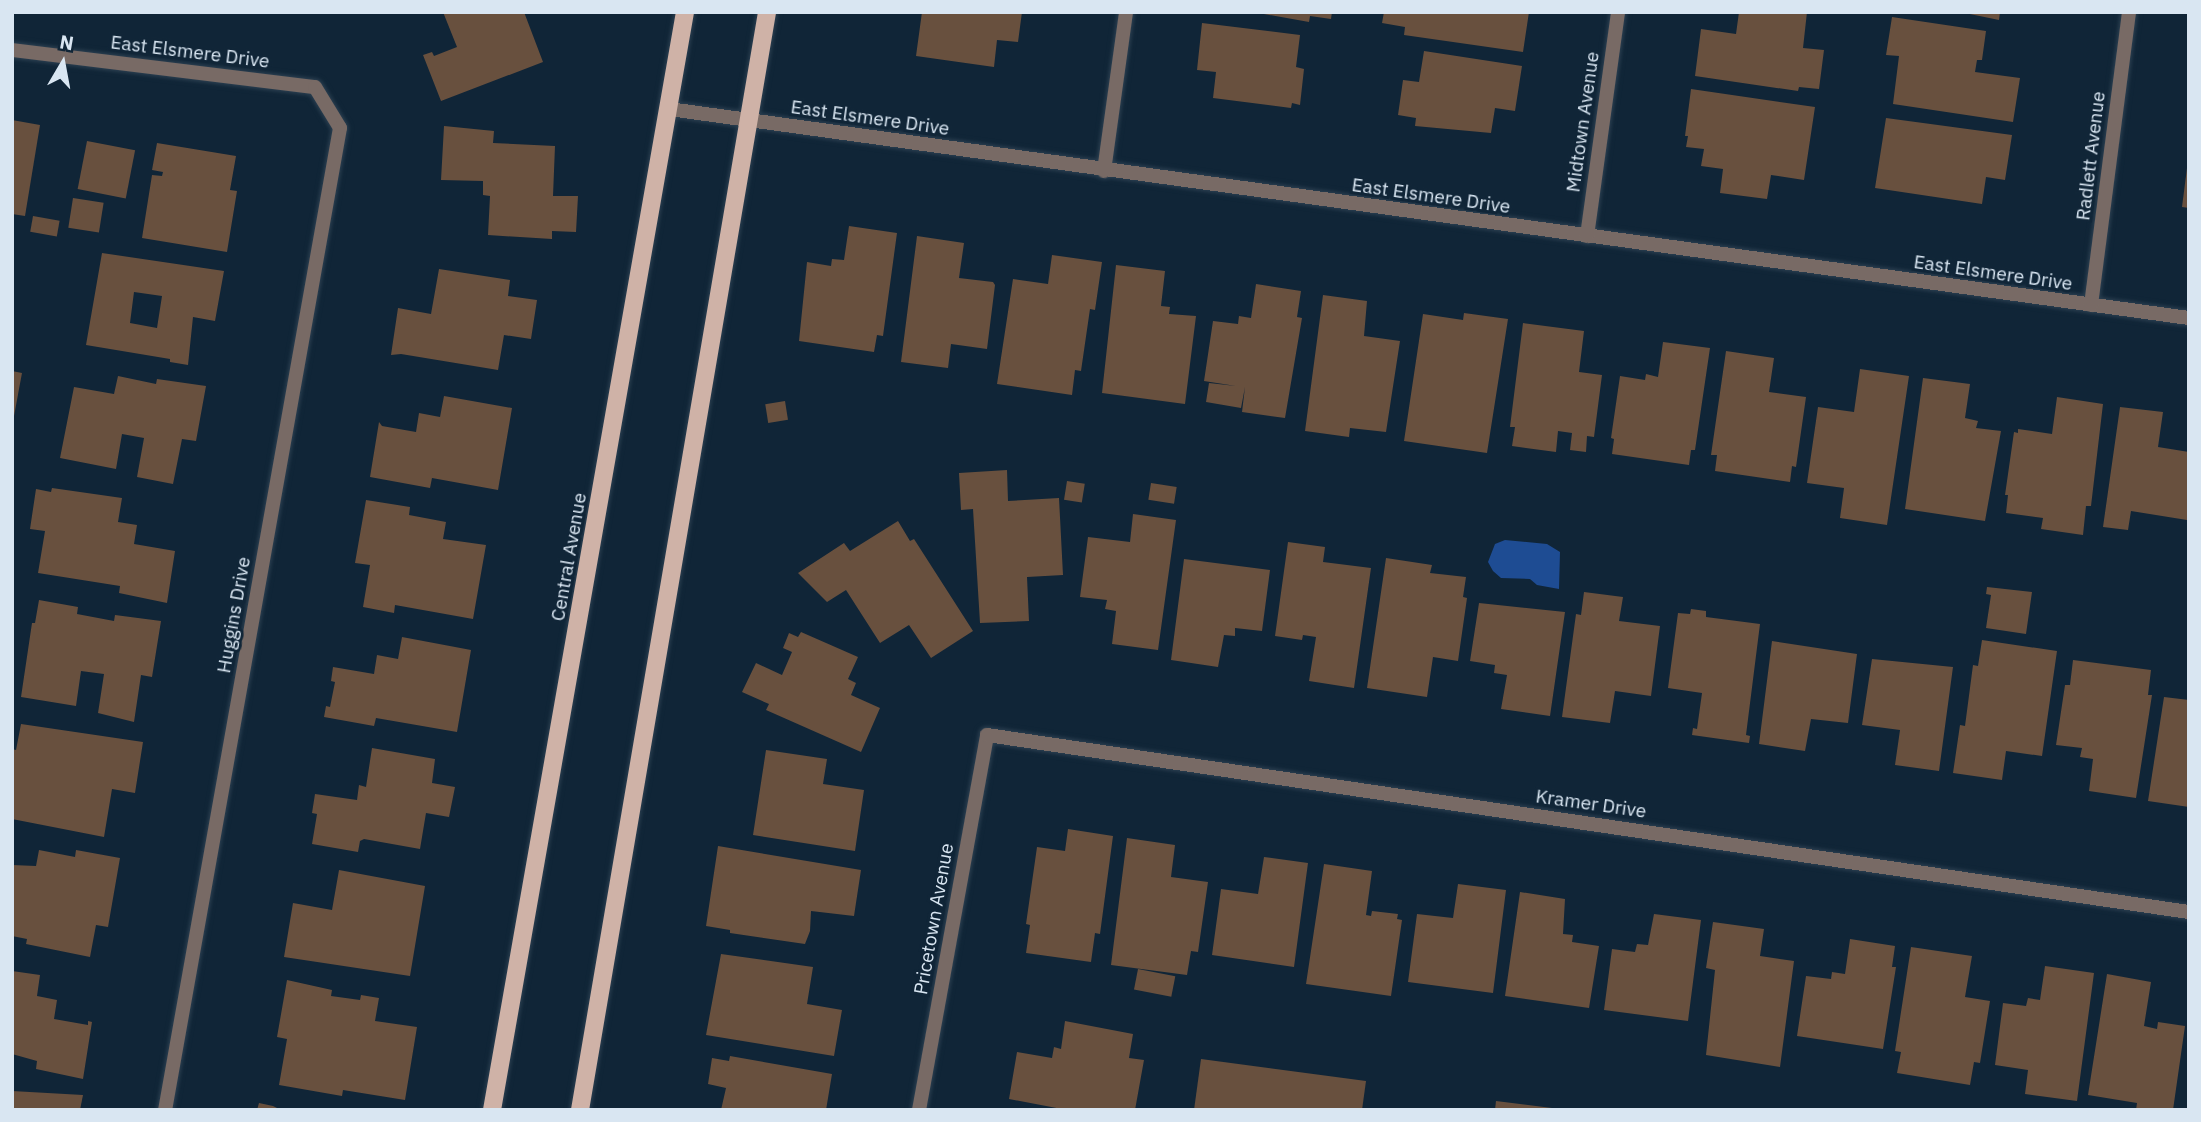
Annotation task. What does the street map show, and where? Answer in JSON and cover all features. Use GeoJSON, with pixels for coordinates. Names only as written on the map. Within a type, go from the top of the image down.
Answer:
{"type":"FeatureCollection","features":[{"type":"Feature","properties":{"kind":"main road","name":"Central Avenue"},"geometry":{"type":"LineString","coordinates":[[492,1110],[685,12]]}},
{"type":"Feature","properties":{"kind":"main road"},"geometry":{"type":"LineString","coordinates":[[580,1110],[767,12]]}},
{"type":"Feature","properties":{"kind":"street"},"geometry":{"type":"LineString","coordinates":[[1104,171],[1126,12]]}},
{"type":"Feature","properties":{"kind":"street","name":"Midtown Avenue"},"geometry":{"type":"LineString","coordinates":[[1587,236],[1618,12]]}},
{"type":"Feature","properties":{"kind":"street","name":"Radlett Avenue"},"geometry":{"type":"LineString","coordinates":[[2091,306],[2129,12]]}},
{"type":"Feature","properties":{"kind":"street","name":"East Elsmere Drive"},"geometry":{"type":"LineString","coordinates":[[12,50],[315,87],[340,128]]}},
{"type":"Feature","properties":{"kind":"street","name":"East Elsmere Drive"},"geometry":{"type":"LineString","coordinates":[[669,109],[1104,171],[2091,306],[2189,317]]}},
{"type":"Feature","properties":{"kind":"street","name":"Huggins Drive"},"geometry":{"type":"LineString","coordinates":[[165,1110],[340,128]]}},
{"type":"Feature","properties":{"kind":"street","name":"Kramer Drive"},"geometry":{"type":"LineString","coordinates":[[987,736],[2189,912]]}},
{"type":"Feature","properties":{"kind":"street","name":"Pricetown Avenue"},"geometry":{"type":"LineString","coordinates":[[919,1110],[987,736]]}},
{"type":"Feature","properties":{"kind":"water"},"geometry":{"type":"Polygon","coordinates":[[[1505,540],[1547,544],[1560,552],[1559,589],[1537,585],[1530,579],[1501,578],[1493,571],[1488,562],[1495,544],[1505,540]]]}},
{"type":"Feature","properties":{"kind":"building"},"geometry":{"type":"Polygon","coordinates":[[[443,12],[524,12],[543,62],[441,101],[423,55],[432,52],[434,56],[457,47],[443,12]]]}},
{"type":"Feature","properties":{"kind":"building"},"geometry":{"type":"Polygon","coordinates":[[[922,12],[1022,12],[1018,42],[997,40],[994,67],[916,56],[922,12]]]}},
{"type":"Feature","properties":{"kind":"building"},"geometry":{"type":"Polygon","coordinates":[[[1253,12],[1332,12],[1331,19],[1310,16],[1309,22],[1253,12]]]}},
{"type":"Feature","properties":{"kind":"building"},"geometry":{"type":"Polygon","coordinates":[[[1384,12],[1529,12],[1523,52],[1404,35],[1405,27],[1382,23],[1384,12]]]}},
{"type":"Feature","properties":{"kind":"building"},"geometry":{"type":"Polygon","coordinates":[[[1739,12],[1807,12],[1803,48],[1824,50],[1819,89],[1799,87],[1798,91],[1695,76],[1701,29],[1736,34],[1739,12]]]}},
{"type":"Feature","properties":{"kind":"building"},"geometry":{"type":"Polygon","coordinates":[[[1960,12],[2000,12],[1999,20],[1960,12]]]}},
{"type":"Feature","properties":{"kind":"building"},"geometry":{"type":"Polygon","coordinates":[[[1892,17],[1986,31],[1982,60],[1977,60],[1975,72],[2020,78],[2013,122],[1893,104],[1899,56],[1886,55],[1892,17]]]}},
{"type":"Feature","properties":{"kind":"building"},"geometry":{"type":"Polygon","coordinates":[[[1202,23],[1300,35],[1296,67],[1304,69],[1300,105],[1292,103],[1291,108],[1213,98],[1216,72],[1197,70],[1202,23]]]}},
{"type":"Feature","properties":{"kind":"building"},"geometry":{"type":"Polygon","coordinates":[[[1424,51],[1522,66],[1515,111],[1495,108],[1491,133],[1415,126],[1416,118],[1398,115],[1403,80],[1419,82],[1424,51]]]}},
{"type":"Feature","properties":{"kind":"building"},"geometry":{"type":"Polygon","coordinates":[[[1691,89],[1815,107],[1804,180],[1771,175],[1767,199],[1720,193],[1723,169],[1701,166],[1704,149],[1686,147],[1691,89]]]}},
{"type":"Feature","properties":{"kind":"building"},"geometry":{"type":"Polygon","coordinates":[[[1886,118],[2012,135],[2005,180],[1986,177],[1982,204],[1875,188],[1886,118]]]}},
{"type":"Feature","properties":{"kind":"building"},"geometry":{"type":"Polygon","coordinates":[[[12,120],[40,125],[25,216],[12,214],[12,120]]]}},
{"type":"Feature","properties":{"kind":"building"},"geometry":{"type":"Polygon","coordinates":[[[444,126],[494,131],[493,143],[555,146],[553,196],[578,196],[576,232],[552,231],[552,239],[488,235],[490,196],[483,195],[483,181],[441,180],[444,126]]]}},
{"type":"Feature","properties":{"kind":"building"},"geometry":{"type":"Polygon","coordinates":[[[87,141],[135,150],[126,198],[78,189],[87,141]]]}},
{"type":"Feature","properties":{"kind":"building"},"geometry":{"type":"Polygon","coordinates":[[[157,143],[236,156],[230,190],[237,191],[227,252],[142,238],[152,175],[162,176],[163,172],[152,170],[157,143]]]}},
{"type":"Feature","properties":{"kind":"building"},"geometry":{"type":"Polygon","coordinates":[[[2189,168],[2189,208],[2182,207],[2189,168]]]}},
{"type":"Feature","properties":{"kind":"building"},"geometry":{"type":"Polygon","coordinates":[[[73,198],[104,203],[99,232],[68,228],[73,198]]]}},
{"type":"Feature","properties":{"kind":"building"},"geometry":{"type":"Polygon","coordinates":[[[33,216],[60,221],[57,236],[30,232],[33,216]]]}},
{"type":"Feature","properties":{"kind":"building"},"geometry":{"type":"Polygon","coordinates":[[[849,226],[897,233],[883,336],[877,335],[874,352],[799,341],[807,262],[831,266],[832,259],[844,260],[849,226]]]}},
{"type":"Feature","properties":{"kind":"building"},"geometry":{"type":"Polygon","coordinates":[[[917,236],[964,243],[959,278],[993,282],[995,285],[987,349],[951,344],[948,368],[901,362],[917,236]]]}},
{"type":"Feature","properties":{"kind":"building"},"geometry":{"type":"Polygon","coordinates":[[[102,253],[224,271],[215,321],[193,317],[188,365],[170,362],[170,359],[86,345],[102,253]],[[134,292],[130,323],[157,328],[162,296],[134,292]]]}},
{"type":"Feature","properties":{"kind":"building"},"geometry":{"type":"Polygon","coordinates":[[[1052,255],[1102,262],[1095,310],[1090,309],[1081,371],[1075,370],[1072,395],[997,384],[1013,279],[1048,284],[1052,255]]]}},
{"type":"Feature","properties":{"kind":"building"},"geometry":{"type":"Polygon","coordinates":[[[1116,265],[1165,271],[1161,306],[1170,307],[1169,314],[1196,316],[1185,404],[1102,393],[1116,265]]]}},
{"type":"Feature","properties":{"kind":"building"},"geometry":{"type":"Polygon","coordinates":[[[439,269],[510,280],[508,296],[537,300],[531,339],[504,335],[498,370],[401,354],[391,355],[398,308],[431,314],[439,269]]]}},
{"type":"Feature","properties":{"kind":"building"},"geometry":{"type":"Polygon","coordinates":[[[1256,284],[1301,291],[1297,317],[1302,318],[1285,418],[1242,412],[1245,387],[1241,408],[1206,402],[1209,383],[1236,386],[1204,381],[1213,321],[1238,324],[1239,316],[1251,318],[1256,284]]]}},
{"type":"Feature","properties":{"kind":"building"},"geometry":{"type":"Polygon","coordinates":[[[1323,295],[1367,301],[1364,336],[1400,341],[1386,432],[1350,428],[1349,437],[1305,431],[1323,295]]]}},
{"type":"Feature","properties":{"kind":"building"},"geometry":{"type":"Polygon","coordinates":[[[1464,313],[1508,319],[1487,453],[1404,441],[1423,314],[1463,320],[1464,313]]]}},
{"type":"Feature","properties":{"kind":"building"},"geometry":{"type":"Polygon","coordinates":[[[1523,323],[1584,331],[1579,372],[1602,375],[1594,437],[1587,436],[1586,452],[1570,450],[1572,433],[1558,431],[1556,452],[1512,446],[1515,427],[1510,427],[1523,323]]]}},
{"type":"Feature","properties":{"kind":"building"},"geometry":{"type":"Polygon","coordinates":[[[1663,342],[1710,348],[1695,450],[1691,450],[1689,465],[1612,454],[1614,439],[1611,438],[1620,376],[1645,380],[1646,374],[1658,377],[1663,342]]]}},
{"type":"Feature","properties":{"kind":"building"},"geometry":{"type":"Polygon","coordinates":[[[1726,351],[1774,358],[1769,392],[1806,397],[1796,467],[1792,466],[1790,482],[1715,471],[1717,455],[1711,455],[1726,351]]]}},
{"type":"Feature","properties":{"kind":"building"},"geometry":{"type":"Polygon","coordinates":[[[1860,369],[1909,376],[1887,525],[1840,518],[1844,488],[1807,483],[1818,407],[1854,412],[1860,369]]]}},
{"type":"Feature","properties":{"kind":"building"},"geometry":{"type":"Polygon","coordinates":[[[12,371],[22,373],[14,416],[12,416],[12,371]]]}},
{"type":"Feature","properties":{"kind":"building"},"geometry":{"type":"Polygon","coordinates":[[[118,376],[156,384],[157,379],[206,386],[196,441],[182,439],[173,484],[137,477],[144,438],[122,434],[116,469],[60,458],[74,387],[114,394],[118,376]]]}},
{"type":"Feature","properties":{"kind":"building"},"geometry":{"type":"Polygon","coordinates":[[[1923,378],[1970,384],[1965,418],[1978,421],[1976,428],[2001,431],[1985,521],[1905,509],[1923,378]]]}},
{"type":"Feature","properties":{"kind":"building"},"geometry":{"type":"Polygon","coordinates":[[[444,396],[512,408],[498,490],[432,478],[430,488],[370,477],[379,422],[382,426],[416,432],[419,413],[440,417],[444,396]]]}},
{"type":"Feature","properties":{"kind":"building"},"geometry":{"type":"Polygon","coordinates":[[[2057,397],[2103,404],[2091,506],[2086,506],[2083,535],[2041,529],[2043,518],[2006,513],[2008,495],[2005,495],[2014,432],[2018,433],[2018,429],[2052,434],[2057,397]]]}},
{"type":"Feature","properties":{"kind":"building"},"geometry":{"type":"Polygon","coordinates":[[[785,401],[788,420],[768,423],[765,404],[785,401]]]}},
{"type":"Feature","properties":{"kind":"building"},"geometry":{"type":"Polygon","coordinates":[[[2120,407],[2163,412],[2158,447],[2189,452],[2187,520],[2131,511],[2128,530],[2103,527],[2120,407]]]}},
{"type":"Feature","properties":{"kind":"building"},"geometry":{"type":"Polygon","coordinates":[[[1007,470],[1008,501],[1059,498],[1063,575],[1027,577],[1029,621],[980,623],[973,509],[961,510],[959,473],[1007,470]]]}},
{"type":"Feature","properties":{"kind":"building"},"geometry":{"type":"Polygon","coordinates":[[[1067,481],[1085,484],[1082,503],[1064,500],[1067,481]]]}},
{"type":"Feature","properties":{"kind":"building"},"geometry":{"type":"Polygon","coordinates":[[[1151,483],[1177,487],[1174,504],[1148,500],[1151,483]]]}},
{"type":"Feature","properties":{"kind":"building"},"geometry":{"type":"Polygon","coordinates":[[[52,488],[122,498],[118,522],[137,525],[134,544],[175,551],[167,603],[119,593],[120,586],[38,573],[45,531],[30,529],[36,489],[51,492],[52,488]]]}},
{"type":"Feature","properties":{"kind":"building"},"geometry":{"type":"Polygon","coordinates":[[[366,500],[410,507],[409,515],[446,522],[443,539],[486,545],[473,619],[395,605],[394,613],[363,607],[370,565],[355,563],[366,500]]]}},
{"type":"Feature","properties":{"kind":"building"},"geometry":{"type":"Polygon","coordinates":[[[1133,514],[1176,520],[1158,650],[1112,644],[1116,611],[1105,609],[1107,600],[1080,597],[1088,537],[1130,542],[1133,514]]]}},
{"type":"Feature","properties":{"kind":"building"},"geometry":{"type":"Polygon","coordinates":[[[898,521],[910,541],[914,539],[973,631],[931,658],[909,625],[880,643],[846,590],[827,602],[798,573],[844,543],[850,551],[898,521]]]}},
{"type":"Feature","properties":{"kind":"building"},"geometry":{"type":"Polygon","coordinates":[[[1288,542],[1325,547],[1323,562],[1371,568],[1354,688],[1309,681],[1316,637],[1303,635],[1302,640],[1275,636],[1288,542]]]}},
{"type":"Feature","properties":{"kind":"building"},"geometry":{"type":"Polygon","coordinates":[[[1386,558],[1432,565],[1430,573],[1466,577],[1463,597],[1467,598],[1458,661],[1433,657],[1427,697],[1367,688],[1386,558]]]}},
{"type":"Feature","properties":{"kind":"building"},"geometry":{"type":"Polygon","coordinates":[[[1184,559],[1270,570],[1262,631],[1235,628],[1235,636],[1224,635],[1218,667],[1171,660],[1184,559]]]}},
{"type":"Feature","properties":{"kind":"building"},"geometry":{"type":"Polygon","coordinates":[[[1987,587],[2032,592],[2026,634],[1986,628],[1991,595],[1986,594],[1987,587]]]}},
{"type":"Feature","properties":{"kind":"building"},"geometry":{"type":"Polygon","coordinates":[[[1584,592],[1623,597],[1619,621],[1660,626],[1651,696],[1615,691],[1610,723],[1562,717],[1576,614],[1581,615],[1584,592]]]}},
{"type":"Feature","properties":{"kind":"building"},"geometry":{"type":"Polygon","coordinates":[[[39,600],[78,607],[77,614],[114,621],[115,615],[161,621],[152,677],[141,675],[134,722],[98,713],[104,674],[81,671],[76,706],[21,697],[32,623],[35,623],[39,600]]]}},
{"type":"Feature","properties":{"kind":"building"},"geometry":{"type":"Polygon","coordinates":[[[1479,603],[1565,612],[1550,716],[1501,709],[1507,675],[1494,673],[1495,665],[1470,661],[1479,603]]]}},
{"type":"Feature","properties":{"kind":"building"},"geometry":{"type":"Polygon","coordinates":[[[1691,609],[1706,611],[1706,617],[1760,624],[1746,735],[1750,736],[1749,743],[1692,735],[1693,728],[1697,729],[1702,693],[1668,688],[1678,613],[1690,614],[1691,609]]]}},
{"type":"Feature","properties":{"kind":"building"},"geometry":{"type":"Polygon","coordinates":[[[801,632],[858,657],[848,679],[856,683],[851,695],[880,708],[861,752],[766,710],[769,704],[742,692],[756,663],[782,675],[792,652],[783,648],[789,633],[798,637],[801,632]]]}},
{"type":"Feature","properties":{"kind":"building"},"geometry":{"type":"Polygon","coordinates":[[[402,637],[471,650],[457,732],[376,718],[374,726],[324,717],[326,706],[330,707],[335,682],[331,681],[333,667],[374,674],[377,655],[398,659],[402,637]]]}},
{"type":"Feature","properties":{"kind":"building"},"geometry":{"type":"Polygon","coordinates":[[[1982,640],[2057,651],[2042,756],[2006,751],[2002,780],[1953,773],[1960,725],[1965,726],[1973,665],[1978,666],[1982,640]]]}},
{"type":"Feature","properties":{"kind":"building"},"geometry":{"type":"Polygon","coordinates":[[[1772,641],[1857,654],[1848,723],[1811,719],[1805,751],[1759,744],[1772,641]]]}},
{"type":"Feature","properties":{"kind":"building"},"geometry":{"type":"Polygon","coordinates":[[[1872,659],[1953,667],[1939,771],[1895,765],[1900,730],[1862,725],[1872,659]]]}},
{"type":"Feature","properties":{"kind":"building"},"geometry":{"type":"Polygon","coordinates":[[[2073,660],[2151,670],[2148,695],[2152,695],[2136,798],[2089,791],[2093,759],[2080,757],[2082,748],[2056,745],[2065,685],[2070,685],[2073,660]]]}},
{"type":"Feature","properties":{"kind":"building"},"geometry":{"type":"Polygon","coordinates":[[[2164,697],[2189,700],[2189,807],[2148,801],[2164,697]]]}},
{"type":"Feature","properties":{"kind":"building"},"geometry":{"type":"Polygon","coordinates":[[[21,724],[143,742],[135,793],[112,789],[104,837],[12,819],[12,749],[16,750],[21,724]]]}},
{"type":"Feature","properties":{"kind":"building"},"geometry":{"type":"Polygon","coordinates":[[[372,748],[435,759],[432,783],[455,787],[449,817],[426,813],[420,849],[364,839],[360,841],[358,852],[312,844],[317,814],[312,813],[315,794],[357,800],[359,785],[366,787],[372,748]]]}},
{"type":"Feature","properties":{"kind":"building"},"geometry":{"type":"Polygon","coordinates":[[[766,750],[827,759],[823,784],[864,790],[855,851],[753,835],[766,750]]]}},
{"type":"Feature","properties":{"kind":"building"},"geometry":{"type":"Polygon","coordinates":[[[1068,829],[1113,836],[1100,934],[1095,933],[1091,962],[1026,953],[1030,925],[1026,924],[1037,847],[1065,851],[1068,829]]]}},
{"type":"Feature","properties":{"kind":"building"},"geometry":{"type":"Polygon","coordinates":[[[1127,838],[1175,845],[1171,877],[1208,882],[1198,952],[1191,951],[1187,975],[1111,965],[1127,838]]]}},
{"type":"Feature","properties":{"kind":"building"},"geometry":{"type":"Polygon","coordinates":[[[718,846],[861,870],[854,916],[811,911],[810,931],[805,944],[730,933],[730,930],[706,926],[718,846]]]}},
{"type":"Feature","properties":{"kind":"building"},"geometry":{"type":"Polygon","coordinates":[[[39,850],[75,857],[76,850],[120,858],[108,927],[96,925],[90,957],[26,944],[27,939],[12,936],[12,865],[36,866],[39,850]]]}},
{"type":"Feature","properties":{"kind":"building"},"geometry":{"type":"Polygon","coordinates":[[[1264,857],[1308,863],[1294,967],[1212,955],[1221,889],[1258,894],[1264,857]]]}},
{"type":"Feature","properties":{"kind":"building"},"geometry":{"type":"Polygon","coordinates":[[[1324,864],[1372,871],[1366,915],[1371,916],[1372,911],[1398,914],[1397,919],[1402,920],[1391,996],[1306,984],[1324,864]]]}},
{"type":"Feature","properties":{"kind":"building"},"geometry":{"type":"Polygon","coordinates":[[[339,870],[425,886],[410,976],[284,957],[293,903],[332,910],[339,870]]]}},
{"type":"Feature","properties":{"kind":"building"},"geometry":{"type":"Polygon","coordinates":[[[1458,884],[1506,890],[1493,993],[1408,982],[1417,914],[1453,918],[1458,884]]]}},
{"type":"Feature","properties":{"kind":"building"},"geometry":{"type":"Polygon","coordinates":[[[1520,892],[1565,899],[1563,934],[1573,935],[1572,942],[1599,946],[1589,1008],[1505,996],[1520,892]]]}},
{"type":"Feature","properties":{"kind":"building"},"geometry":{"type":"Polygon","coordinates":[[[1654,914],[1701,920],[1688,1021],[1604,1010],[1612,949],[1635,952],[1637,944],[1648,945],[1654,914]]]}},
{"type":"Feature","properties":{"kind":"building"},"geometry":{"type":"Polygon","coordinates":[[[1713,922],[1764,929],[1760,956],[1794,961],[1780,1067],[1706,1055],[1715,970],[1706,968],[1713,922]]]}},
{"type":"Feature","properties":{"kind":"building"},"geometry":{"type":"Polygon","coordinates":[[[1850,939],[1895,946],[1892,967],[1896,967],[1883,1049],[1797,1036],[1806,976],[1831,979],[1832,972],[1845,974],[1850,939]]]}},
{"type":"Feature","properties":{"kind":"building"},"geometry":{"type":"Polygon","coordinates":[[[1911,947],[1972,956],[1965,997],[1990,1001],[1980,1063],[1974,1062],[1970,1085],[1897,1073],[1901,1052],[1895,1051],[1911,947]]]}},
{"type":"Feature","properties":{"kind":"building"},"geometry":{"type":"Polygon","coordinates":[[[721,954],[813,967],[807,1004],[842,1010],[834,1056],[706,1035],[721,954]]]}},
{"type":"Feature","properties":{"kind":"building"},"geometry":{"type":"Polygon","coordinates":[[[2045,966],[2094,973],[2077,1101],[2025,1094],[2028,1070],[1995,1065],[2003,1003],[2026,1006],[2028,998],[2040,1000],[2045,966]]]}},
{"type":"Feature","properties":{"kind":"building"},"geometry":{"type":"Polygon","coordinates":[[[1138,969],[1175,976],[1171,997],[1134,990],[1138,969]]]}},
{"type":"Feature","properties":{"kind":"building"},"geometry":{"type":"Polygon","coordinates":[[[12,971],[40,975],[37,996],[57,1000],[54,1019],[88,1025],[88,1021],[92,1022],[83,1079],[36,1069],[37,1061],[12,1054],[12,971]]]}},
{"type":"Feature","properties":{"kind":"building"},"geometry":{"type":"Polygon","coordinates":[[[2107,974],[2151,982],[2144,1026],[2157,1029],[2158,1022],[2185,1026],[2173,1110],[2136,1110],[2137,1103],[2088,1095],[2107,974]]]}},
{"type":"Feature","properties":{"kind":"building"},"geometry":{"type":"Polygon","coordinates":[[[287,980],[332,990],[331,996],[360,1000],[361,995],[379,998],[375,1021],[417,1027],[405,1100],[343,1090],[342,1096],[279,1085],[287,1039],[277,1037],[287,980]]]}},
{"type":"Feature","properties":{"kind":"building"},"geometry":{"type":"Polygon","coordinates":[[[1065,1021],[1133,1034],[1129,1058],[1144,1060],[1135,1110],[1067,1110],[1009,1099],[1017,1052],[1052,1058],[1054,1047],[1061,1049],[1065,1021]]]}},
{"type":"Feature","properties":{"kind":"building"},"geometry":{"type":"Polygon","coordinates":[[[730,1056],[832,1074],[826,1110],[721,1110],[726,1088],[708,1084],[712,1058],[729,1061],[730,1056]]]}},
{"type":"Feature","properties":{"kind":"building"},"geometry":{"type":"Polygon","coordinates":[[[1201,1059],[1366,1081],[1362,1110],[1194,1110],[1201,1059]]]}},
{"type":"Feature","properties":{"kind":"building"},"geometry":{"type":"Polygon","coordinates":[[[12,1091],[83,1095],[80,1110],[12,1110],[12,1091]]]}},
{"type":"Feature","properties":{"kind":"building"},"geometry":{"type":"Polygon","coordinates":[[[1496,1101],[1552,1108],[1552,1110],[1495,1110],[1496,1101]]]}},
{"type":"Feature","properties":{"kind":"building"},"geometry":{"type":"Polygon","coordinates":[[[259,1103],[273,1106],[281,1110],[257,1110],[259,1103]]]}}]}
